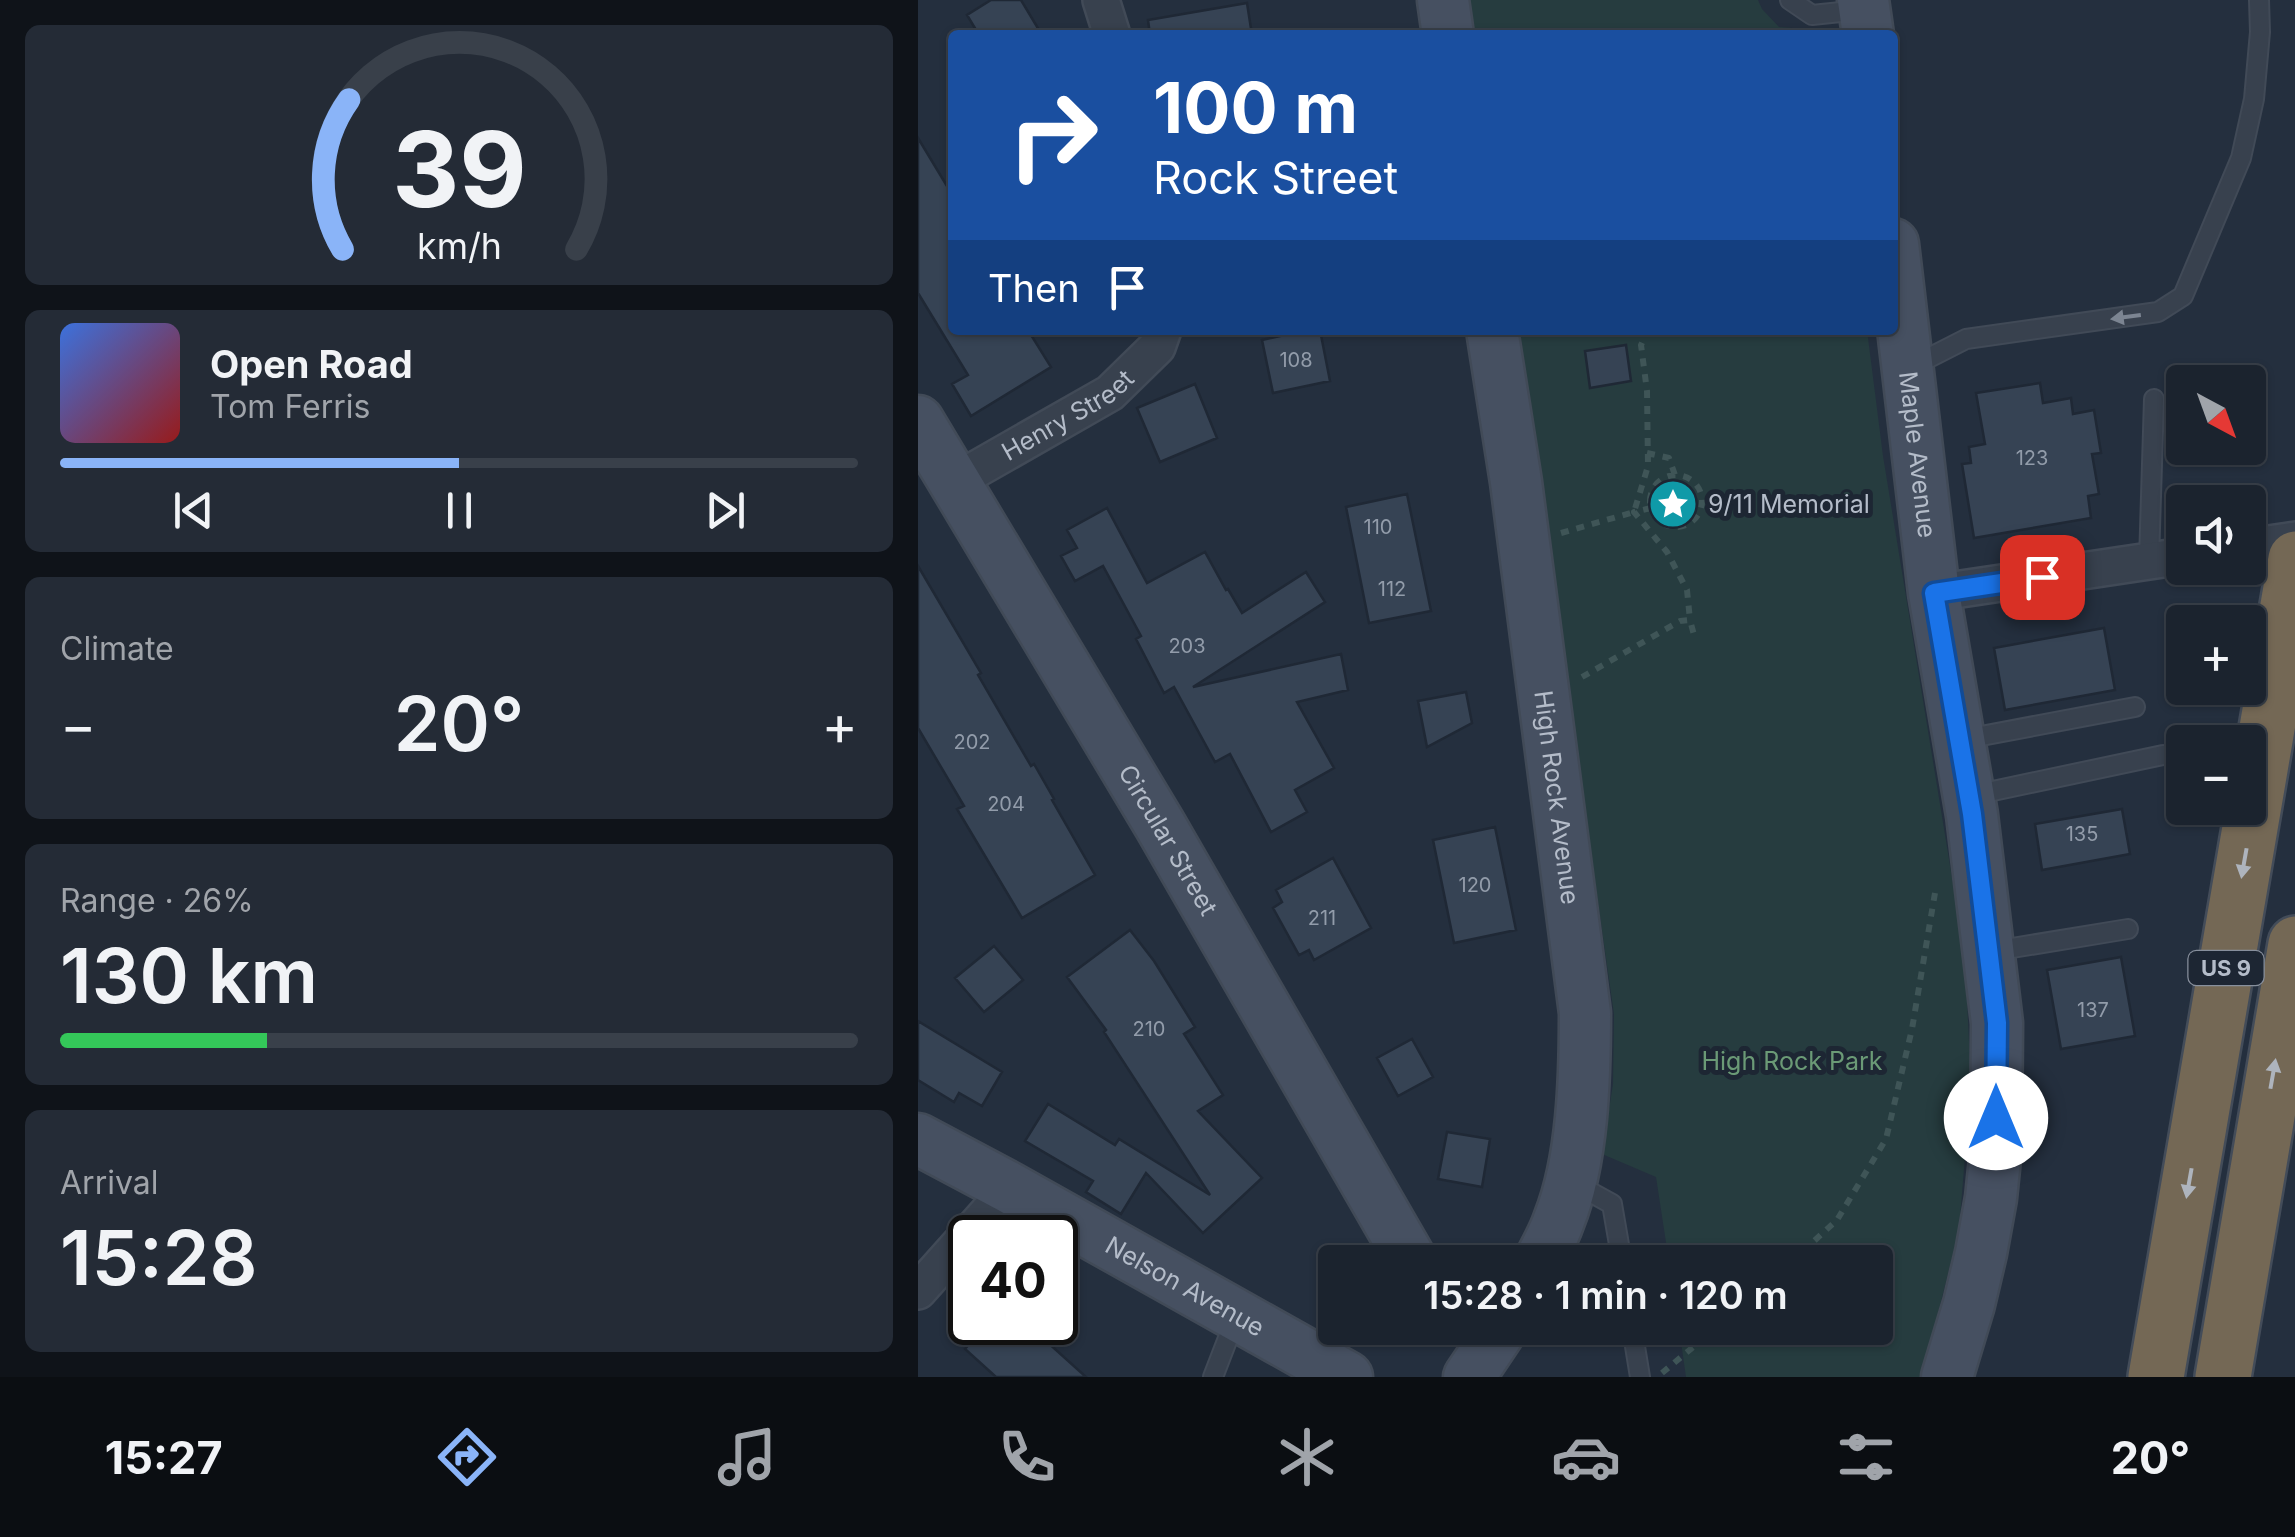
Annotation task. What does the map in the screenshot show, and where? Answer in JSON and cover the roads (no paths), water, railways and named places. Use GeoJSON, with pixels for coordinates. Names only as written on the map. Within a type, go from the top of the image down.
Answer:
{"type":"FeatureCollection","features":[{"type":"Feature","properties":{"kind":"highway","name":"US 9"},"geometry":{"type":"LineString","coordinates":[[2156,1377],[2296,560]]}},
{"type":"Feature","properties":{"kind":"highway","name":"US 9"},"geometry":{"type":"LineString","coordinates":[[2223,1377],[2296,944]]}},
{"type":"Feature","properties":{"kind":"street"},"geometry":{"type":"LineString","coordinates":[[1101,0],[1110,30]]}},
{"type":"Feature","properties":{"kind":"street"},"geometry":{"type":"LineString","coordinates":[[1443,0],[1447,30]]}},
{"type":"Feature","properties":{"kind":"street","name":"Maple Avenue"},"geometry":{"type":"LineString","coordinates":[[1898,285],[1934,593],[1968,797],[1997,1023],[1996,1149],[1982,1253],[1948,1377]]}},
{"type":"Feature","properties":{"kind":"street","name":"Henry Street"},"geometry":{"type":"LineString","coordinates":[[954,482],[1110,393],[1157,347],[1161,335]]}},
{"type":"Feature","properties":{"kind":"street","name":"High Rock Avenue"},"geometry":{"type":"LineString","coordinates":[[1493,335],[1516,482],[1584,1013],[1585,1078],[1571,1182],[1547,1245]]}},
{"type":"Feature","properties":{"kind":"street","name":"Circular Street"},"geometry":{"type":"LineString","coordinates":[[918,421],[1160,825],[1402,1245]]}},
{"type":"Feature","properties":{"kind":"street"},"geometry":{"type":"LineString","coordinates":[[2266,544],[2296,540]]}},
{"type":"Feature","properties":{"kind":"street"},"geometry":{"type":"LineString","coordinates":[[1934,593],[2166,559]]}},
{"type":"Feature","properties":{"kind":"street","name":"Nelson Avenue"},"geometry":{"type":"LineString","coordinates":[[918,1139],[1347,1377]]}},
{"type":"Feature","properties":{"kind":"street"},"geometry":{"type":"LineString","coordinates":[[918,1291],[1010,1188]]}},
{"type":"Feature","properties":{"kind":"street"},"geometry":{"type":"LineString","coordinates":[[1458,1345],[1472,1374]]}},
{"type":"Feature","properties":{"kind":"street"},"geometry":{"type":"LineString","coordinates":[[1472,1374],[1491,1345]]}},
{"type":"Feature","properties":{"kind":"lane"},"geometry":{"type":"LineString","coordinates":[[1790,0],[1812,14],[1865,15]]}},
{"type":"Feature","properties":{"kind":"lane"},"geometry":{"type":"LineString","coordinates":[[1908,368],[1966,339],[2158,312],[2183,296],[2240,158],[2248,128],[2259,49],[2259,0]]}},
{"type":"Feature","properties":{"kind":"lane"},"geometry":{"type":"LineString","coordinates":[[2154,399],[2166,559]]}},
{"type":"Feature","properties":{"kind":"lane"},"geometry":{"type":"LineString","coordinates":[[1959,740],[2135,707]]}},
{"type":"Feature","properties":{"kind":"lane"},"geometry":{"type":"LineString","coordinates":[[1968,797],[2163,755]]}},
{"type":"Feature","properties":{"kind":"lane"},"geometry":{"type":"LineString","coordinates":[[1988,952],[2128,929]]}},
{"type":"Feature","properties":{"kind":"lane"},"geometry":{"type":"LineString","coordinates":[[1571,1182],[1612,1204],[1619,1245]]}},
{"type":"Feature","properties":{"kind":"lane"},"geometry":{"type":"LineString","coordinates":[[1213,1377],[1237,1315]]}},
{"type":"Feature","properties":{"kind":"lane"},"geometry":{"type":"LineString","coordinates":[[1635,1345],[1640,1377]]}},
{"type":"Feature","properties":{"kind":"place","name":"9/11 Memorial"},"geometry":{"type":"Point","coordinates":[1673,504]}},
{"type":"Feature","properties":{"kind":"park label","name":"High Rock Park"},"geometry":{"type":"Point","coordinates":[1792,1061]}}]}
